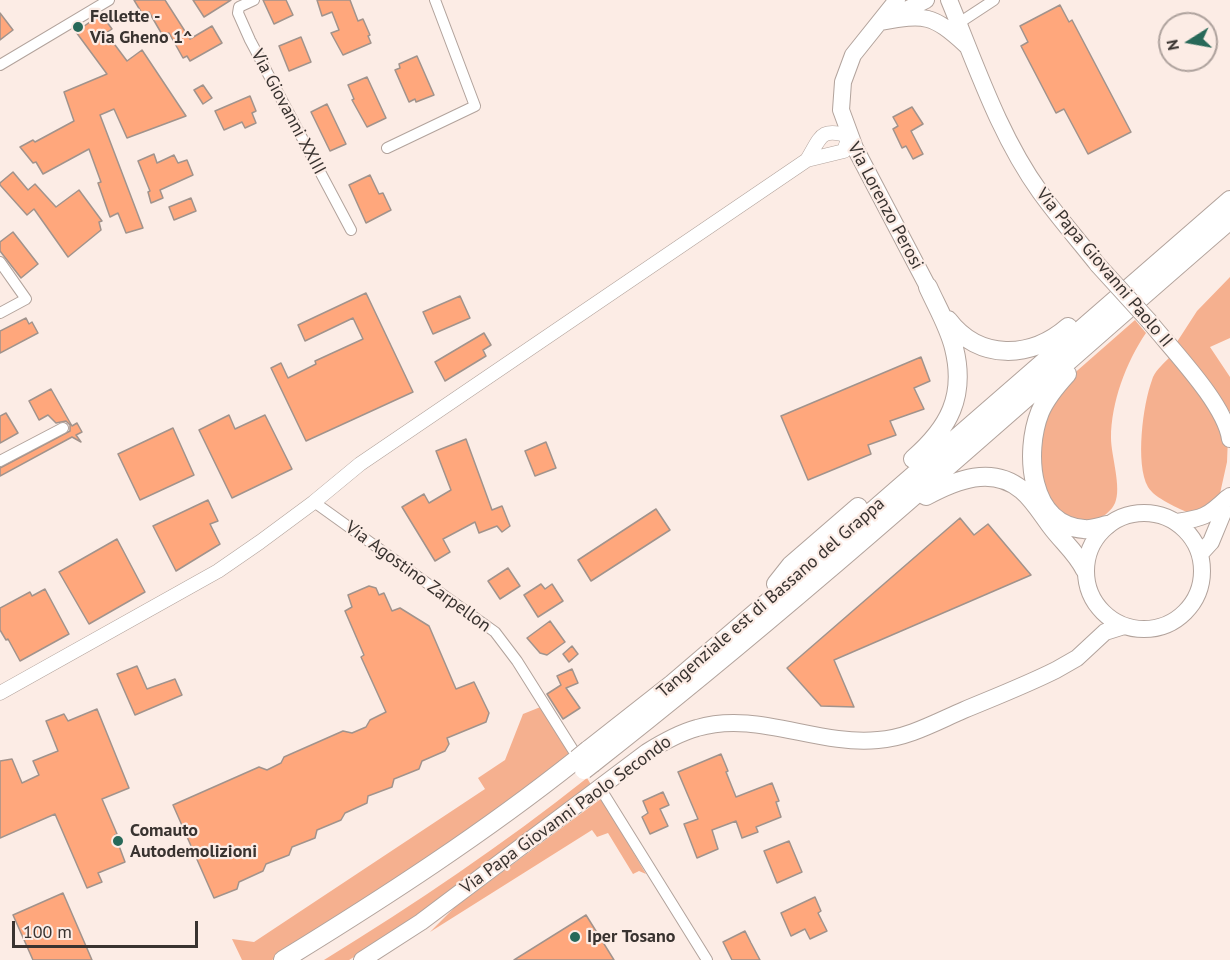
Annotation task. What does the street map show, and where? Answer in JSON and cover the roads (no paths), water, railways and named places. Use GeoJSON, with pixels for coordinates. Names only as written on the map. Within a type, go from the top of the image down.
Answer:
{"type":"FeatureCollection","features":[{"type":"Feature","properties":{"kind":"highway"},"geometry":{"type":"LineString","coordinates":[[928,287],[946,319],[962,336],[982,346],[1003,351],[1031,348],[1050,341],[1230,186]]}},
{"type":"Feature","properties":{"kind":"highway","name":"Tangenziale est di Bassano del Grappa"},"geometry":{"type":"LineString","coordinates":[[301,960],[434,877],[583,759],[762,608],[1230,200]]}},
{"type":"Feature","properties":{"kind":"highway","name":"Tangenziale est di Bassano del Grappa"},"geometry":{"type":"LineString","coordinates":[[283,960],[477,834],[725,658],[1230,220]]}},
{"type":"Feature","properties":{"kind":"highway"},"geometry":{"type":"LineString","coordinates":[[1107,525],[1087,530],[1076,528],[1065,524],[1047,510],[1041,499],[1033,471],[1032,442],[1040,411],[1056,386],[1144,313],[1230,232]]}},
{"type":"Feature","properties":{"kind":"highway"},"geometry":{"type":"LineString","coordinates":[[762,608],[772,589],[791,565],[931,444],[948,421],[959,386],[958,367],[954,346],[928,287]]}},
{"type":"Feature","properties":{"kind":"highway"},"geometry":{"type":"LineString","coordinates":[[725,658],[742,649],[807,598],[915,501],[952,482],[977,476],[1003,479],[1013,483],[1024,491],[1080,560],[1085,570]]}},
{"type":"Feature","properties":{"kind":"main road"},"geometry":{"type":"LineString","coordinates":[[849,135],[841,110],[843,82],[858,47],[897,0]]}},
{"type":"Feature","properties":{"kind":"main road"},"geometry":{"type":"LineString","coordinates":[[881,22],[926,0]]}},
{"type":"Feature","properties":{"kind":"main road","name":"Via Papa Giovanni Paolo II"},"geometry":{"type":"LineString","coordinates":[[949,0],[1012,145],[1039,192],[1098,265],[1144,313],[1220,411],[1230,439]]}},
{"type":"Feature","properties":{"kind":"main road"},"geometry":{"type":"LineString","coordinates":[[881,22],[908,17],[928,18],[950,30],[967,45]]}},
{"type":"Feature","properties":{"kind":"main road","name":"Via Lorenzo Perosi"},"geometry":{"type":"LineString","coordinates":[[849,135],[928,287]]}},
{"type":"Feature","properties":{"kind":"main road"},"geometry":{"type":"LineString","coordinates":[[1125,626],[1107,616],[1094,602],[1087,586],[1085,570],[1091,545],[1107,525],[1123,515],[1146,512],[1158,513],[1177,522],[1197,520],[1206,516],[1230,496]]}},
{"type":"Feature","properties":{"kind":"main road"},"geometry":{"type":"LineString","coordinates":[[1200,555],[1211,542],[1230,496]]}},
{"type":"Feature","properties":{"kind":"main road","name":"Via Papa Giovanni Paolo Secondo"},"geometry":{"type":"LineString","coordinates":[[362,960],[421,922],[648,752],[680,734],[707,726],[735,723],[845,740],[890,739],[1048,675],[1072,662],[1105,632],[1125,626],[1142,630],[1161,627],[1177,619],[1190,607],[1199,591],[1203,573],[1195,542],[1177,522]]}},
{"type":"Feature","properties":{"kind":"main road"},"geometry":{"type":"LineString","coordinates":[[1089,646],[1095,626],[1094,602]]}},
{"type":"Feature","properties":{"kind":"street"},"geometry":{"type":"LineString","coordinates":[[0,65],[109,0]]}},
{"type":"Feature","properties":{"kind":"street","name":"Via Giovanni XXIII"},"geometry":{"type":"LineString","coordinates":[[254,0],[239,7],[238,13],[351,230]]}},
{"type":"Feature","properties":{"kind":"street"},"geometry":{"type":"LineString","coordinates":[[387,148],[475,106],[435,0]]}},
{"type":"Feature","properties":{"kind":"street"},"geometry":{"type":"LineString","coordinates":[[959,23],[994,0]]}},
{"type":"Feature","properties":{"kind":"street"},"geometry":{"type":"LineString","coordinates":[[0,693],[218,570],[314,502],[360,464],[807,160],[823,135],[834,131],[849,135]]}},
{"type":"Feature","properties":{"kind":"street","name":"Via Lorenzo Perosi"},"geometry":{"type":"LineString","coordinates":[[807,160],[844,151],[849,135]]}},
{"type":"Feature","properties":{"kind":"street"},"geometry":{"type":"LineString","coordinates":[[0,262],[26,299],[0,313]]}},
{"type":"Feature","properties":{"kind":"street"},"geometry":{"type":"LineString","coordinates":[[0,461],[63,428]]}},
{"type":"Feature","properties":{"kind":"street","name":"Via Agostino Zarpellon"},"geometry":{"type":"LineString","coordinates":[[314,502],[495,632],[583,759]]}},
{"type":"Feature","properties":{"kind":"street"},"geometry":{"type":"LineString","coordinates":[[605,796],[707,960]]}},
{"type":"Feature","properties":{"kind":"place","name":"Fellette - Via Gheno 1^"},"geometry":{"type":"Point","coordinates":[78,27]}},
{"type":"Feature","properties":{"kind":"place","name":"Comauto Autodemolizioni"},"geometry":{"type":"Point","coordinates":[118,841]}},
{"type":"Feature","properties":{"kind":"place","name":"Iper Tosano"},"geometry":{"type":"Point","coordinates":[575,937]}}]}
